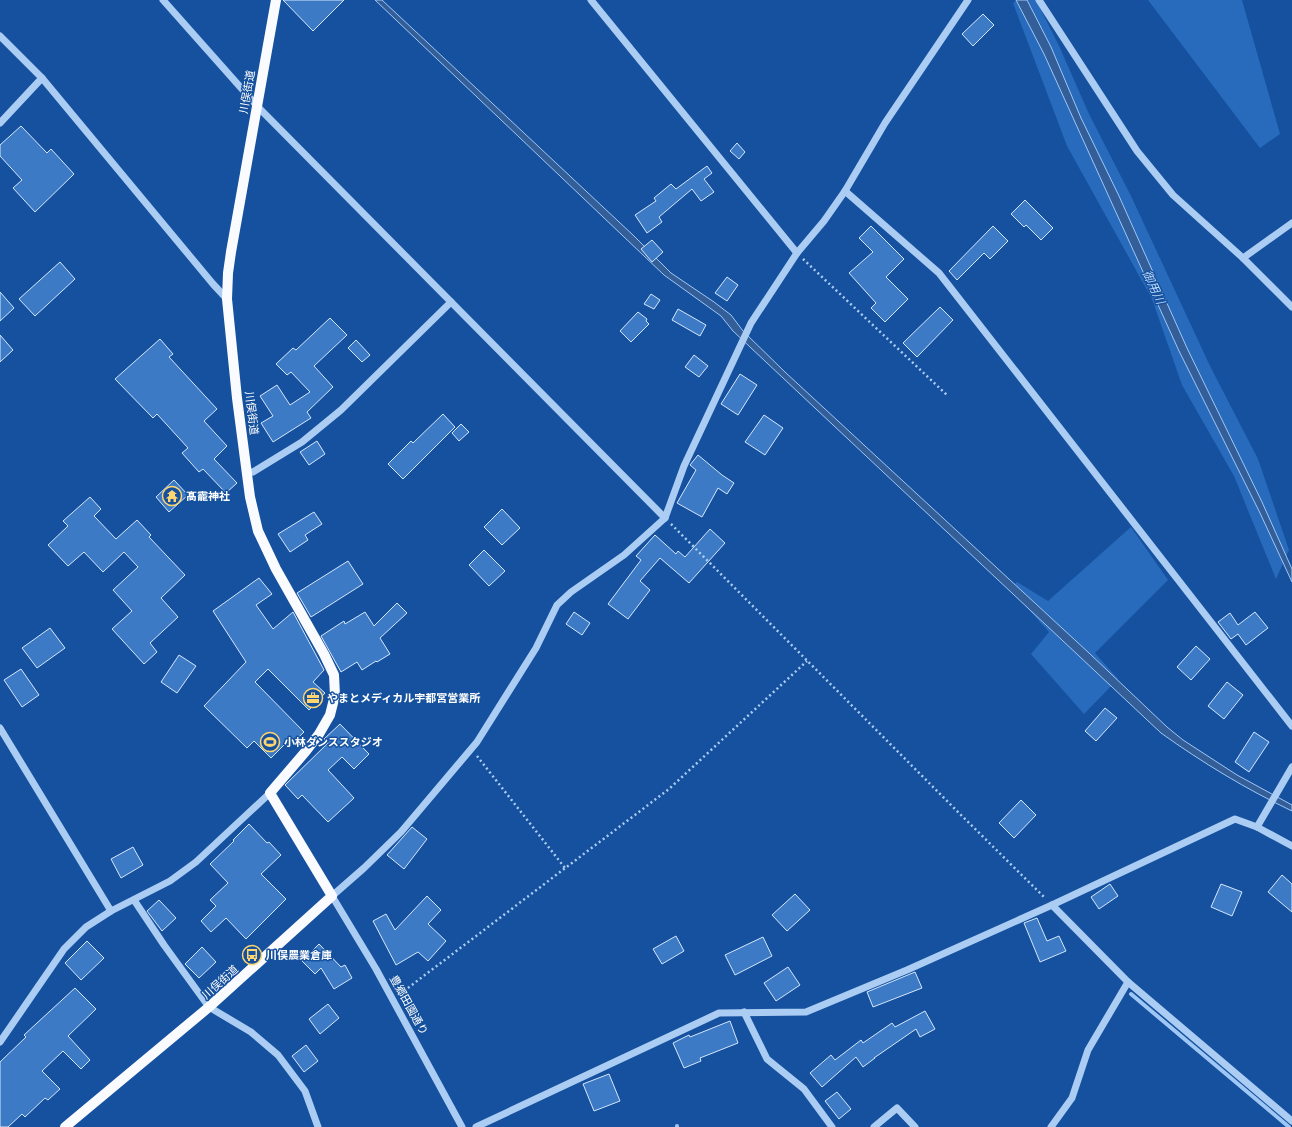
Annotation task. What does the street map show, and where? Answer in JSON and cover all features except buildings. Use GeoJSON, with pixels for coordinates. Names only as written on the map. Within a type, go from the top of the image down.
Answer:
{"type":"FeatureCollection","features":[{"type":"Feature","properties":{"kind":"main road","name":"川俣街道"},"geometry":{"type":"LineString","coordinates":[[270,793],[310,745],[330,715],[335,695],[334,675],[324,654],[266,550],[258,531],[250,497],[237,398],[227,299],[231,252],[276,0]]}},
{"type":"Feature","properties":{"kind":"main road"},"geometry":{"type":"LineString","coordinates":[[270,793],[332,896]]}},
{"type":"Feature","properties":{"kind":"main road","name":"川俣街道"},"geometry":{"type":"LineString","coordinates":[[65,1127],[209,1007],[332,896]]}},
{"type":"Feature","properties":{"kind":"street"},"geometry":{"type":"LineString","coordinates":[[162,0],[257,106],[665,518]]}},
{"type":"Feature","properties":{"kind":"street"},"geometry":{"type":"LineString","coordinates":[[591,0],[797,253]]}},
{"type":"Feature","properties":{"kind":"street"},"geometry":{"type":"LineString","coordinates":[[332,896],[364,868],[401,832],[477,742],[536,648],[557,605],[571,592],[624,555],[665,518],[684,466],[751,323],[797,253],[824,221],[845,191],[885,123],[968,0]]}},
{"type":"Feature","properties":{"kind":"street"},"geometry":{"type":"LineString","coordinates":[[1038,0],[1137,151],[1173,195],[1243,258],[1292,307]]}},
{"type":"Feature","properties":{"kind":"street"},"geometry":{"type":"LineString","coordinates":[[0,36],[42,78],[227,299]]}},
{"type":"Feature","properties":{"kind":"street"},"geometry":{"type":"LineString","coordinates":[[0,123],[42,78]]}},
{"type":"Feature","properties":{"kind":"street"},"geometry":{"type":"LineString","coordinates":[[845,191],[939,274],[1292,726]]}},
{"type":"Feature","properties":{"kind":"street"},"geometry":{"type":"LineString","coordinates":[[1243,258],[1292,223]]}},
{"type":"Feature","properties":{"kind":"street"},"geometry":{"type":"LineString","coordinates":[[247,472],[253,472],[302,442],[341,410],[451,302]]}},
{"type":"Feature","properties":{"kind":"street"},"geometry":{"type":"LineString","coordinates":[[0,728],[111,910]]}},
{"type":"Feature","properties":{"kind":"street"},"geometry":{"type":"LineString","coordinates":[[1257,827],[1292,768]]}},
{"type":"Feature","properties":{"kind":"street","name":"川俣街道"},"geometry":{"type":"LineString","coordinates":[[0,1042],[64,950],[86,927],[111,910],[170,881],[196,862],[270,793]]}},
{"type":"Feature","properties":{"kind":"street"},"geometry":{"type":"LineString","coordinates":[[476,1127],[719,1013],[806,1012],[907,970],[1052,905],[1235,819],[1257,827],[1292,846]]}},
{"type":"Feature","properties":{"kind":"street","name":"豊郷田園通り"},"geometry":{"type":"LineString","coordinates":[[332,896],[394,1000],[462,1127]]}},
{"type":"Feature","properties":{"kind":"street"},"geometry":{"type":"LineString","coordinates":[[134,900],[164,945],[209,1007],[251,1032],[278,1056],[305,1091],[318,1127]]}},
{"type":"Feature","properties":{"kind":"street"},"geometry":{"type":"LineString","coordinates":[[1052,905],[1128,982],[1292,1121]]}},
{"type":"Feature","properties":{"kind":"street"},"geometry":{"type":"LineString","coordinates":[[1051,1127],[1072,1098],[1088,1050],[1128,982]]}},
{"type":"Feature","properties":{"kind":"street"},"geometry":{"type":"LineString","coordinates":[[744,1012],[767,1059],[804,1089],[832,1127]]}},
{"type":"Feature","properties":{"kind":"street"},"geometry":{"type":"LineString","coordinates":[[874,1127],[897,1108],[915,1127]]}},
{"type":"Feature","properties":{"kind":"path"},"geometry":{"type":"LineString","coordinates":[[797,253],[948,396]]}},
{"type":"Feature","properties":{"kind":"path"},"geometry":{"type":"LineString","coordinates":[[665,518],[1052,905]]}},
{"type":"Feature","properties":{"kind":"path"},"geometry":{"type":"LineString","coordinates":[[394,1000],[670,789],[807,661]]}},
{"type":"Feature","properties":{"kind":"path"},"geometry":{"type":"LineString","coordinates":[[471,749],[565,868]]}},
{"type":"Feature","properties":{"kind":"shaded area"},"geometry":{"type":"Polygon","coordinates":[[[1017,0],[1036,0],[1060,48],[1089,114],[1131,196],[1210,366],[1258,459],[1289,550],[1276,579],[1234,476],[1182,385],[1152,299],[1067,146],[1013,3],[1017,0]]]}},
{"type":"Feature","properties":{"kind":"shaded area"},"geometry":{"type":"Polygon","coordinates":[[[1148,0],[1242,0],[1280,134],[1260,148],[1148,0]]]}},
{"type":"Feature","properties":{"kind":"shaded area"},"geometry":{"type":"Polygon","coordinates":[[[1131,527],[1168,580],[1095,653],[1118,679],[1084,714],[1031,654],[1049,632],[1010,589],[1017,582],[1048,601],[1131,527]]]}},
{"type":"Feature","properties":{"kind":"water"},"geometry":{"type":"Polygon","coordinates":[[[375,0],[382,0],[634,236],[671,273],[731,315],[743,331],[785,372],[1167,727],[1183,740],[1237,775],[1292,805],[1292,811],[1225,775],[1161,733],[733,331],[721,316],[664,275],[375,0]]]}},
{"type":"Feature","properties":{"kind":"water","name":"御用川"},"geometry":{"type":"Polygon","coordinates":[[[1016,0],[1027,0],[1051,47],[1081,118],[1119,196],[1187,348],[1262,502],[1292,569],[1292,582],[1260,513],[1179,351],[1044,54],[1016,0]]]}},
{"type":"Feature","properties":{"kind":"waterway"},"geometry":{"type":"LineString","coordinates":[[1131,994],[1289,1127]]}},
{"type":"Feature","properties":{"kind":"place","name":"髙靇神社"},"geometry":{"type":"Point","coordinates":[172,496]}},
{"type":"Feature","properties":{"kind":"place","name":"やまとメディカル宇都宮営業所"},"geometry":{"type":"Point","coordinates":[313,698]}},
{"type":"Feature","properties":{"kind":"place","name":"小林ダンススタジオ"},"geometry":{"type":"Point","coordinates":[270,742]}},
{"type":"Feature","properties":{"kind":"place","name":"川俣農業倉庫"},"geometry":{"type":"Point","coordinates":[252,955]}}]}
